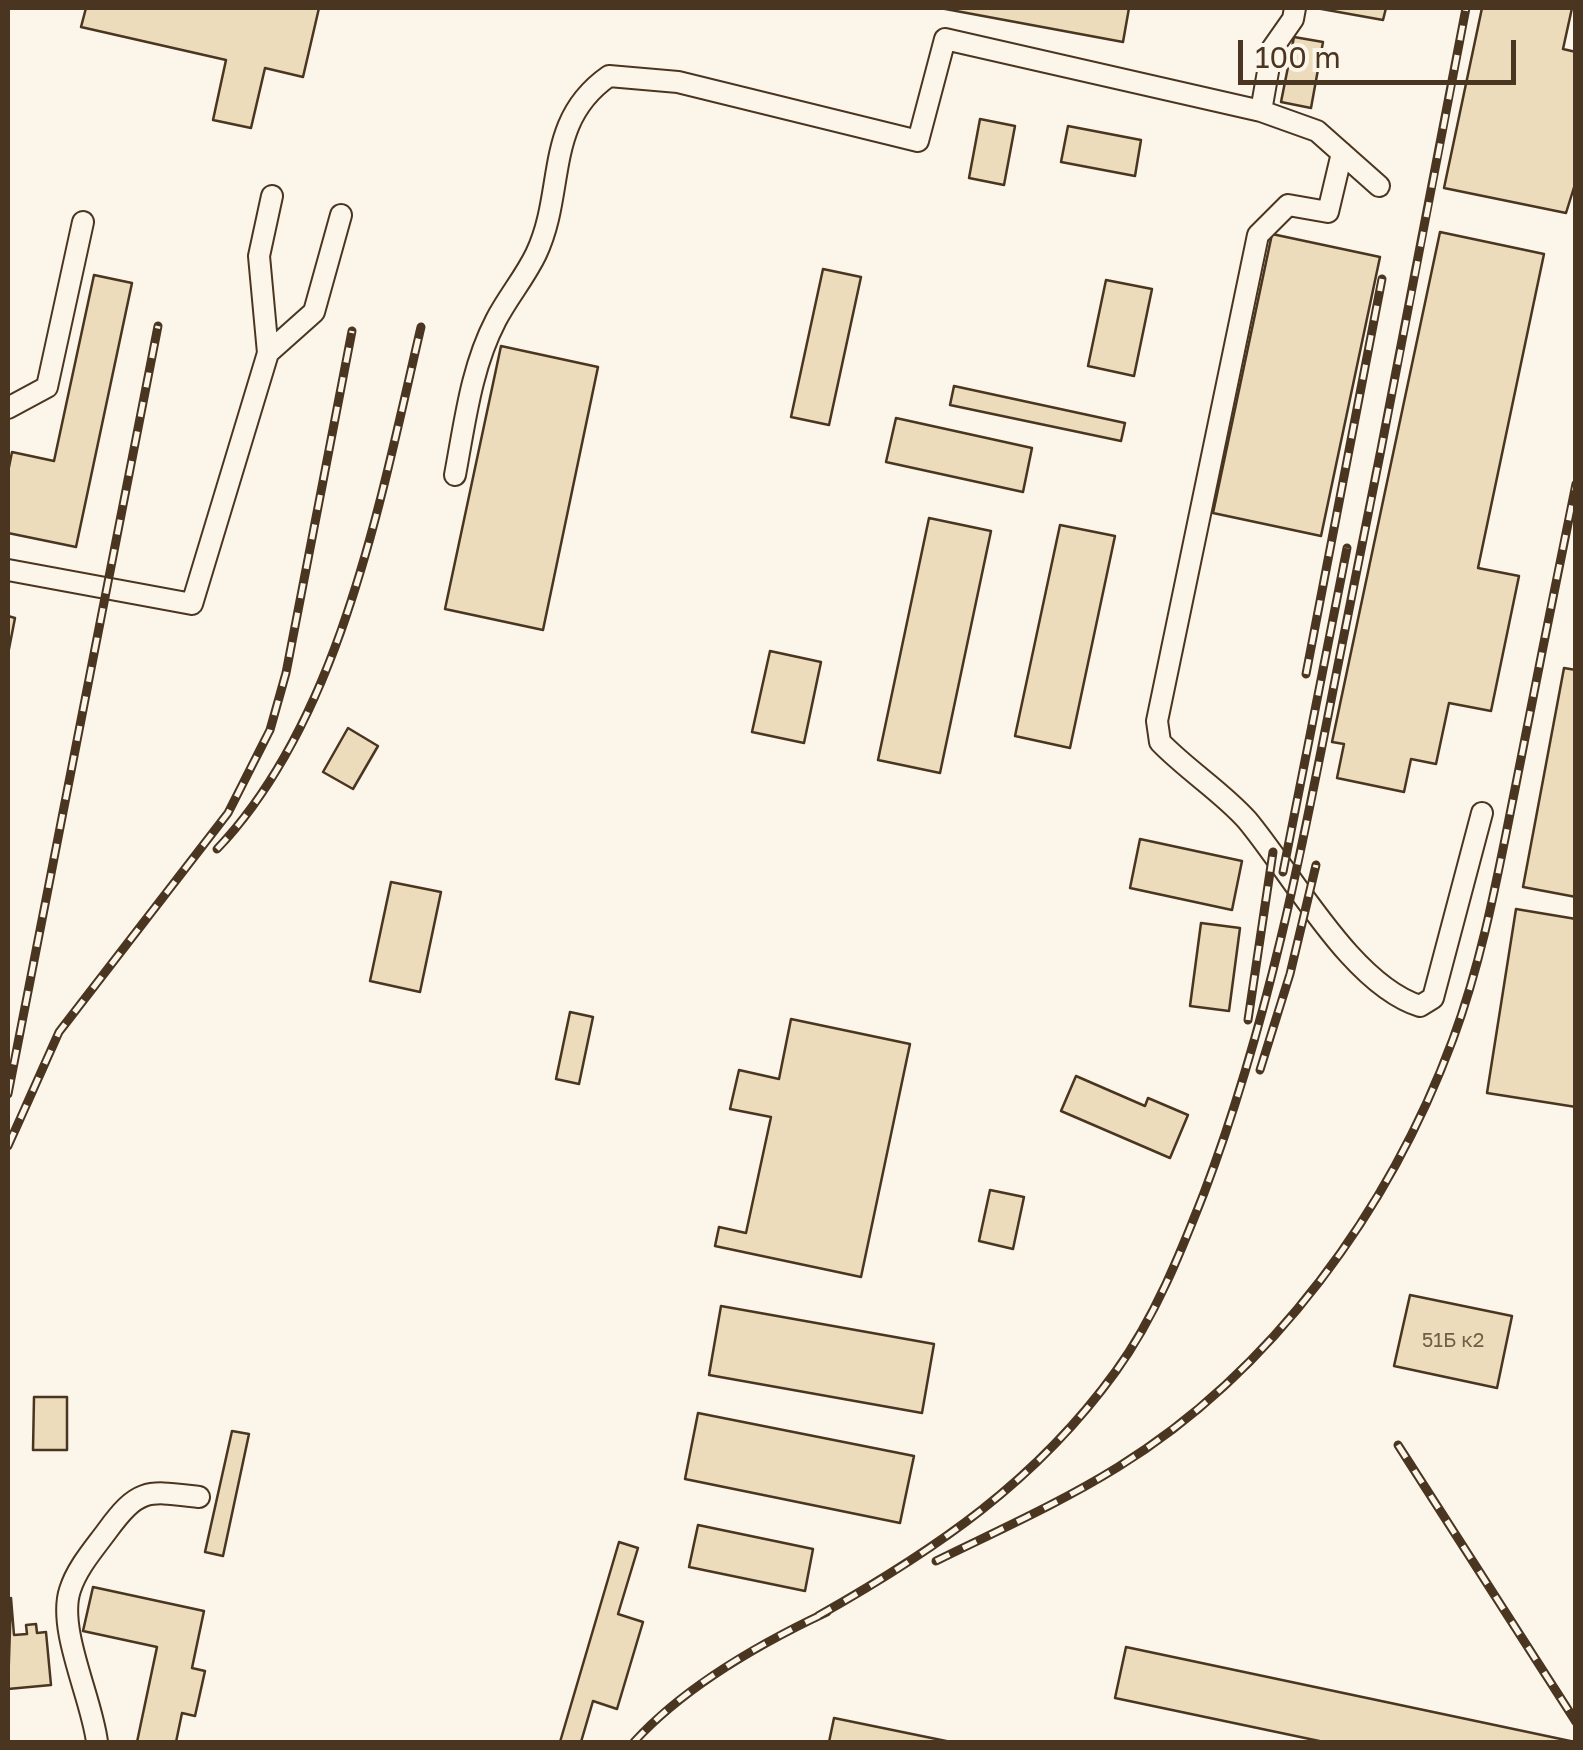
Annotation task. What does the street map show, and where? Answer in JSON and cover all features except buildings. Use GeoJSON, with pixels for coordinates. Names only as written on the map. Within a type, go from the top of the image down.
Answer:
{"type":"FeatureCollection","features":[{"type":"Feature","properties":{"kind":"lane"},"geometry":{"type":"LineString","coordinates":[[1261,111],[1272,48],[1293,19],[1295,8]]}},
{"type":"Feature","properties":{"kind":"lane"},"geometry":{"type":"LineString","coordinates":[[456,475],[472,380],[496,320],[537,252],[569,121],[585,93],[609,76],[678,82],[918,141],[946,39],[1261,111],[1317,131],[1379,186]]}},
{"type":"Feature","properties":{"kind":"lane"},"geometry":{"type":"LineString","coordinates":[[1342,153],[1328,212],[1288,205],[1258,236],[1157,721],[1160,742],[1244,817],[1338,939],[1394,998],[1420,1006],[1433,998],[1482,812]]}},
{"type":"Feature","properties":{"kind":"lane"},"geometry":{"type":"LineString","coordinates":[[8,570],[192,604],[268,353],[258,256],[272,196]]}},
{"type":"Feature","properties":{"kind":"lane"},"geometry":{"type":"LineString","coordinates":[[268,353],[314,312],[341,215]]}},
{"type":"Feature","properties":{"kind":"lane"},"geometry":{"type":"LineString","coordinates":[[8,408],[47,388],[83,222]]}},
{"type":"Feature","properties":{"kind":"lane"},"geometry":{"type":"LineString","coordinates":[[97,1742],[68,1622],[68,1595],[77,1572],[129,1500],[151,1491],[199,1498]]}},
{"type":"Feature","properties":{"kind":"railway"},"geometry":{"type":"LineString","coordinates":[[818,1616],[943,1539],[1052,1447],[1085,1411],[1130,1350],[1166,1285],[1195,1216],[1247,1066],[1296,872],[1466,8]]}},
{"type":"Feature","properties":{"kind":"railway"},"geometry":{"type":"LineString","coordinates":[[1306,674],[1382,279]]}},
{"type":"Feature","properties":{"kind":"railway"},"geometry":{"type":"LineString","coordinates":[[8,1094],[158,326]]}},
{"type":"Feature","properties":{"kind":"railway"},"geometry":{"type":"LineString","coordinates":[[217,849],[260,796],[296,736],[325,672],[372,533],[421,327]]}},
{"type":"Feature","properties":{"kind":"railway"},"geometry":{"type":"LineString","coordinates":[[8,1146],[59,1032],[228,813],[270,730],[286,673],[352,331]]}},
{"type":"Feature","properties":{"kind":"railway"},"geometry":{"type":"LineString","coordinates":[[936,1561],[1051,1505],[1118,1467],[1227,1384],[1320,1281],[1396,1164],[1453,1039],[1481,946],[1576,484]]}},
{"type":"Feature","properties":{"kind":"railway"},"geometry":{"type":"LineString","coordinates":[[1283,872],[1347,548]]}},
{"type":"Feature","properties":{"kind":"railway"},"geometry":{"type":"LineString","coordinates":[[1248,1020],[1273,852]]}},
{"type":"Feature","properties":{"kind":"railway"},"geometry":{"type":"LineString","coordinates":[[1260,1070],[1290,974],[1316,865]]}},
{"type":"Feature","properties":{"kind":"railway"},"geometry":{"type":"LineString","coordinates":[[1398,1445],[1576,1722]]}},
{"type":"Feature","properties":{"kind":"railway"},"geometry":{"type":"LineString","coordinates":[[634,1742],[676,1703],[724,1668],[827,1612]]}}]}
